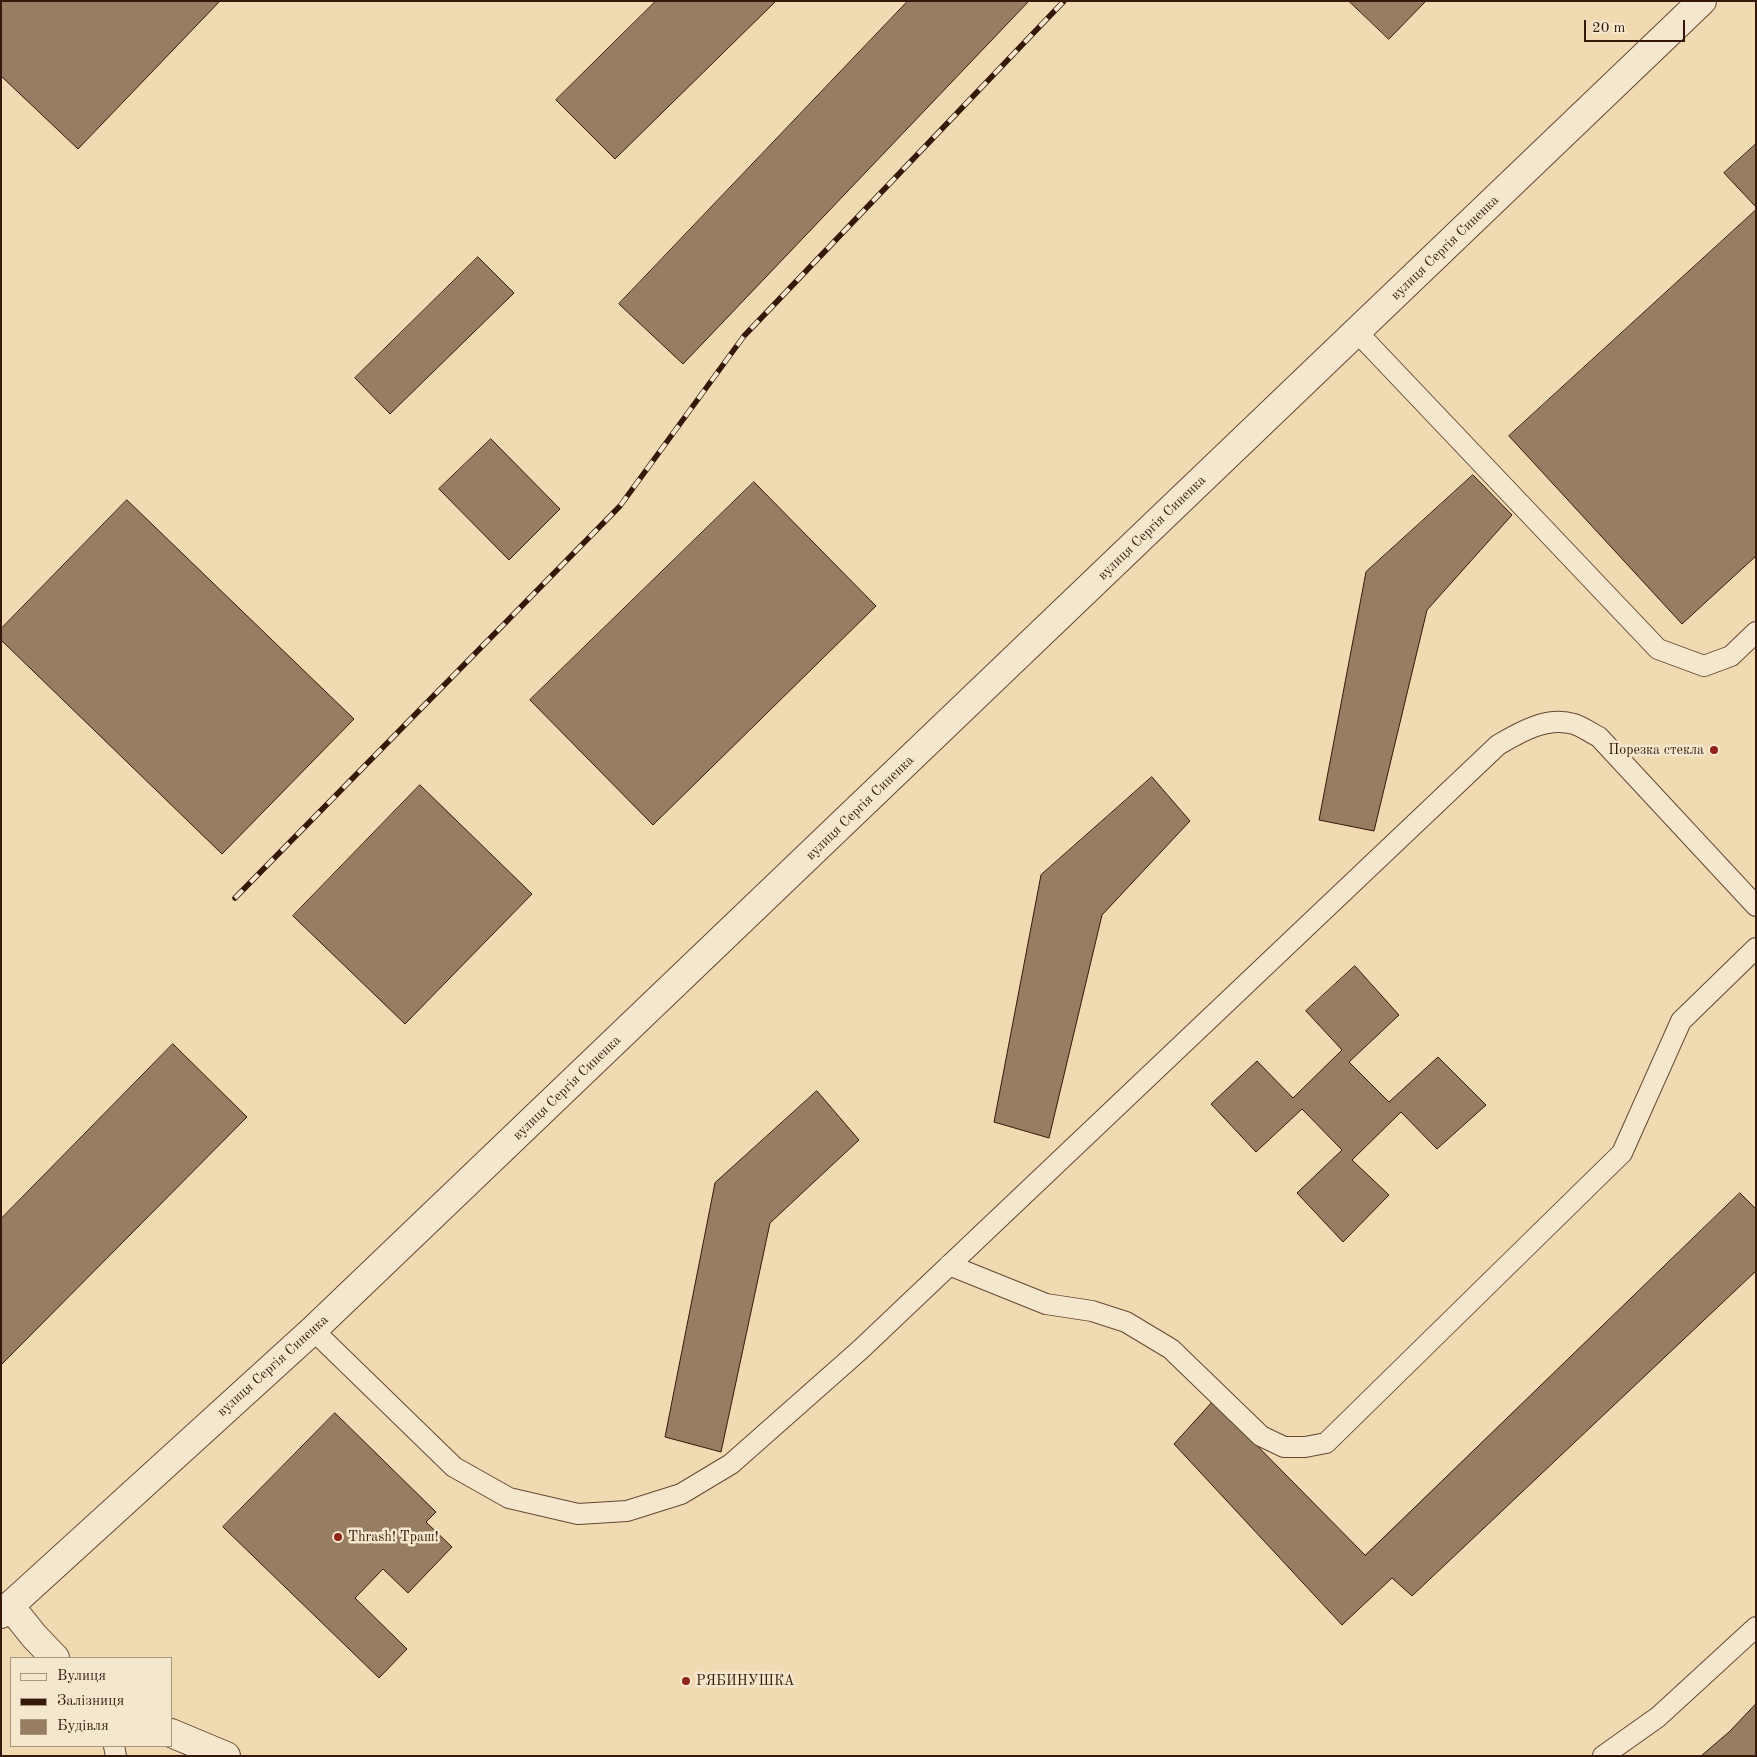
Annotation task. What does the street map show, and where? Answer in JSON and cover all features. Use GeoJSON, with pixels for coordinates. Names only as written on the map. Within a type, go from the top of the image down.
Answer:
{"type":"FeatureCollection","features":[{"type":"Feature","properties":{"kind":"street","name":"вулиця Сергія Синенка"},"geometry":{"type":"LineString","coordinates":[[54,1657],[6,1610],[313,1330],[1702,1]]}},
{"type":"Feature","properties":{"kind":"street"},"geometry":{"type":"LineString","coordinates":[[172,1733],[226,1756]]}},
{"type":"Feature","properties":{"kind":"lane"},"geometry":{"type":"LineString","coordinates":[[1357,332],[1658,649],[1704,666],[1731,656],[1756,632]]}},
{"type":"Feature","properties":{"kind":"lane"},"geometry":{"type":"LineString","coordinates":[[313,1330],[454,1467],[509,1498],[578,1514],[627,1511],[681,1494],[730,1464],[860,1350],[1498,745],[1522,730],[1550,722],[1574,724],[1599,737],[1756,906]]}},
{"type":"Feature","properties":{"kind":"lane"},"geometry":{"type":"LineString","coordinates":[[949,1264],[1046,1304],[1092,1311],[1126,1322],[1172,1349],[1261,1436],[1284,1447],[1306,1447],[1326,1443],[1622,1153],[1681,1021],[1756,948]]}},
{"type":"Feature","properties":{"kind":"lane"},"geometry":{"type":"LineString","coordinates":[[1603,1756],[1658,1717],[1756,1627]]}},
{"type":"Feature","properties":{"kind":"building"},"geometry":{"type":"Polygon","coordinates":[[[1,1],[220,1],[78,149],[1,76],[1,1]]]}},
{"type":"Feature","properties":{"kind":"building"},"geometry":{"type":"Polygon","coordinates":[[[656,1],[776,1],[615,159],[556,100],[656,1]]]}},
{"type":"Feature","properties":{"kind":"building"},"geometry":{"type":"Polygon","coordinates":[[[908,1],[1029,1],[683,364],[619,304],[908,1]]]}},
{"type":"Feature","properties":{"kind":"building"},"geometry":{"type":"Polygon","coordinates":[[[1349,1],[1426,1],[1389,39],[1349,1]]]}},
{"type":"Feature","properties":{"kind":"building"},"geometry":{"type":"Polygon","coordinates":[[[1756,144],[1756,207],[1724,173],[1756,144]]]}},
{"type":"Feature","properties":{"kind":"building"},"geometry":{"type":"Polygon","coordinates":[[[1756,210],[1756,556],[1682,624],[1509,436],[1756,210]]]}},
{"type":"Feature","properties":{"kind":"building"},"geometry":{"type":"Polygon","coordinates":[[[478,257],[514,293],[390,414],[355,378],[478,257]]]}},
{"type":"Feature","properties":{"kind":"building"},"geometry":{"type":"Polygon","coordinates":[[[491,439],[560,509],[509,560],[439,489],[491,439]]]}},
{"type":"Feature","properties":{"kind":"building"},"geometry":{"type":"Polygon","coordinates":[[[1473,475],[1512,515],[1427,610],[1374,831],[1319,820],[1366,572],[1473,475]]]}},
{"type":"Feature","properties":{"kind":"building"},"geometry":{"type":"Polygon","coordinates":[[[754,482],[876,606],[653,825],[530,700],[754,482]]]}},
{"type":"Feature","properties":{"kind":"building"},"geometry":{"type":"Polygon","coordinates":[[[127,500],[354,719],[222,854],[1,640],[1,629],[127,500]]]}},
{"type":"Feature","properties":{"kind":"building"},"geometry":{"type":"Polygon","coordinates":[[[1152,777],[1190,821],[1102,915],[1049,1138],[994,1122],[1041,875],[1152,777]]]}},
{"type":"Feature","properties":{"kind":"building"},"geometry":{"type":"Polygon","coordinates":[[[420,785],[532,894],[405,1024],[293,916],[420,785]]]}},
{"type":"Feature","properties":{"kind":"building"},"geometry":{"type":"Polygon","coordinates":[[[1355,966],[1399,1015],[1349,1062],[1389,1102],[1438,1057],[1486,1105],[1437,1149],[1401,1112],[1352,1160],[1389,1195],[1343,1242],[1297,1193],[1342,1150],[1302,1109],[1256,1152],[1211,1104],[1257,1061],[1293,1098],[1342,1050],[1306,1011],[1355,966]]]}},
{"type":"Feature","properties":{"kind":"building"},"geometry":{"type":"Polygon","coordinates":[[[173,1044],[247,1117],[1,1365],[1,1219],[173,1044]]]}},
{"type":"Feature","properties":{"kind":"building"},"geometry":{"type":"Polygon","coordinates":[[[817,1091],[859,1140],[770,1223],[721,1452],[665,1437],[715,1183],[817,1091]]]}},
{"type":"Feature","properties":{"kind":"building"},"geometry":{"type":"Polygon","coordinates":[[[1740,1193],[1756,1209],[1756,1271],[1412,1596],[1392,1578],[1342,1625],[1174,1444],[1213,1401],[1365,1555],[1740,1193]]]}},
{"type":"Feature","properties":{"kind":"building","name":"Thrash! Траш!"},"geometry":{"type":"Polygon","coordinates":[[[335,1413],[436,1512],[426,1522],[452,1547],[408,1593],[383,1569],[355,1598],[407,1649],[379,1678],[223,1527],[335,1413]]]}},
{"type":"Feature","properties":{"kind":"building"},"geometry":{"type":"Polygon","coordinates":[[[1756,1704],[1756,1756],[1701,1756],[1729,1732],[1756,1704]]]}},
{"type":"Feature","properties":{"kind":"railway"},"geometry":{"type":"LineString","coordinates":[[235,898],[620,506],[744,336],[1064,1]]}},
{"type":"Feature","properties":{"kind":"place","name":"Порезка стекла"},"geometry":{"type":"Point","coordinates":[1714,750]}},
{"type":"Feature","properties":{"kind":"place","name":"Thrash! Траш!"},"geometry":{"type":"Point","coordinates":[338,1537]}},
{"type":"Feature","properties":{"kind":"place","name":"РЯБИНУШКА"},"geometry":{"type":"Point","coordinates":[686,1681]}}]}
